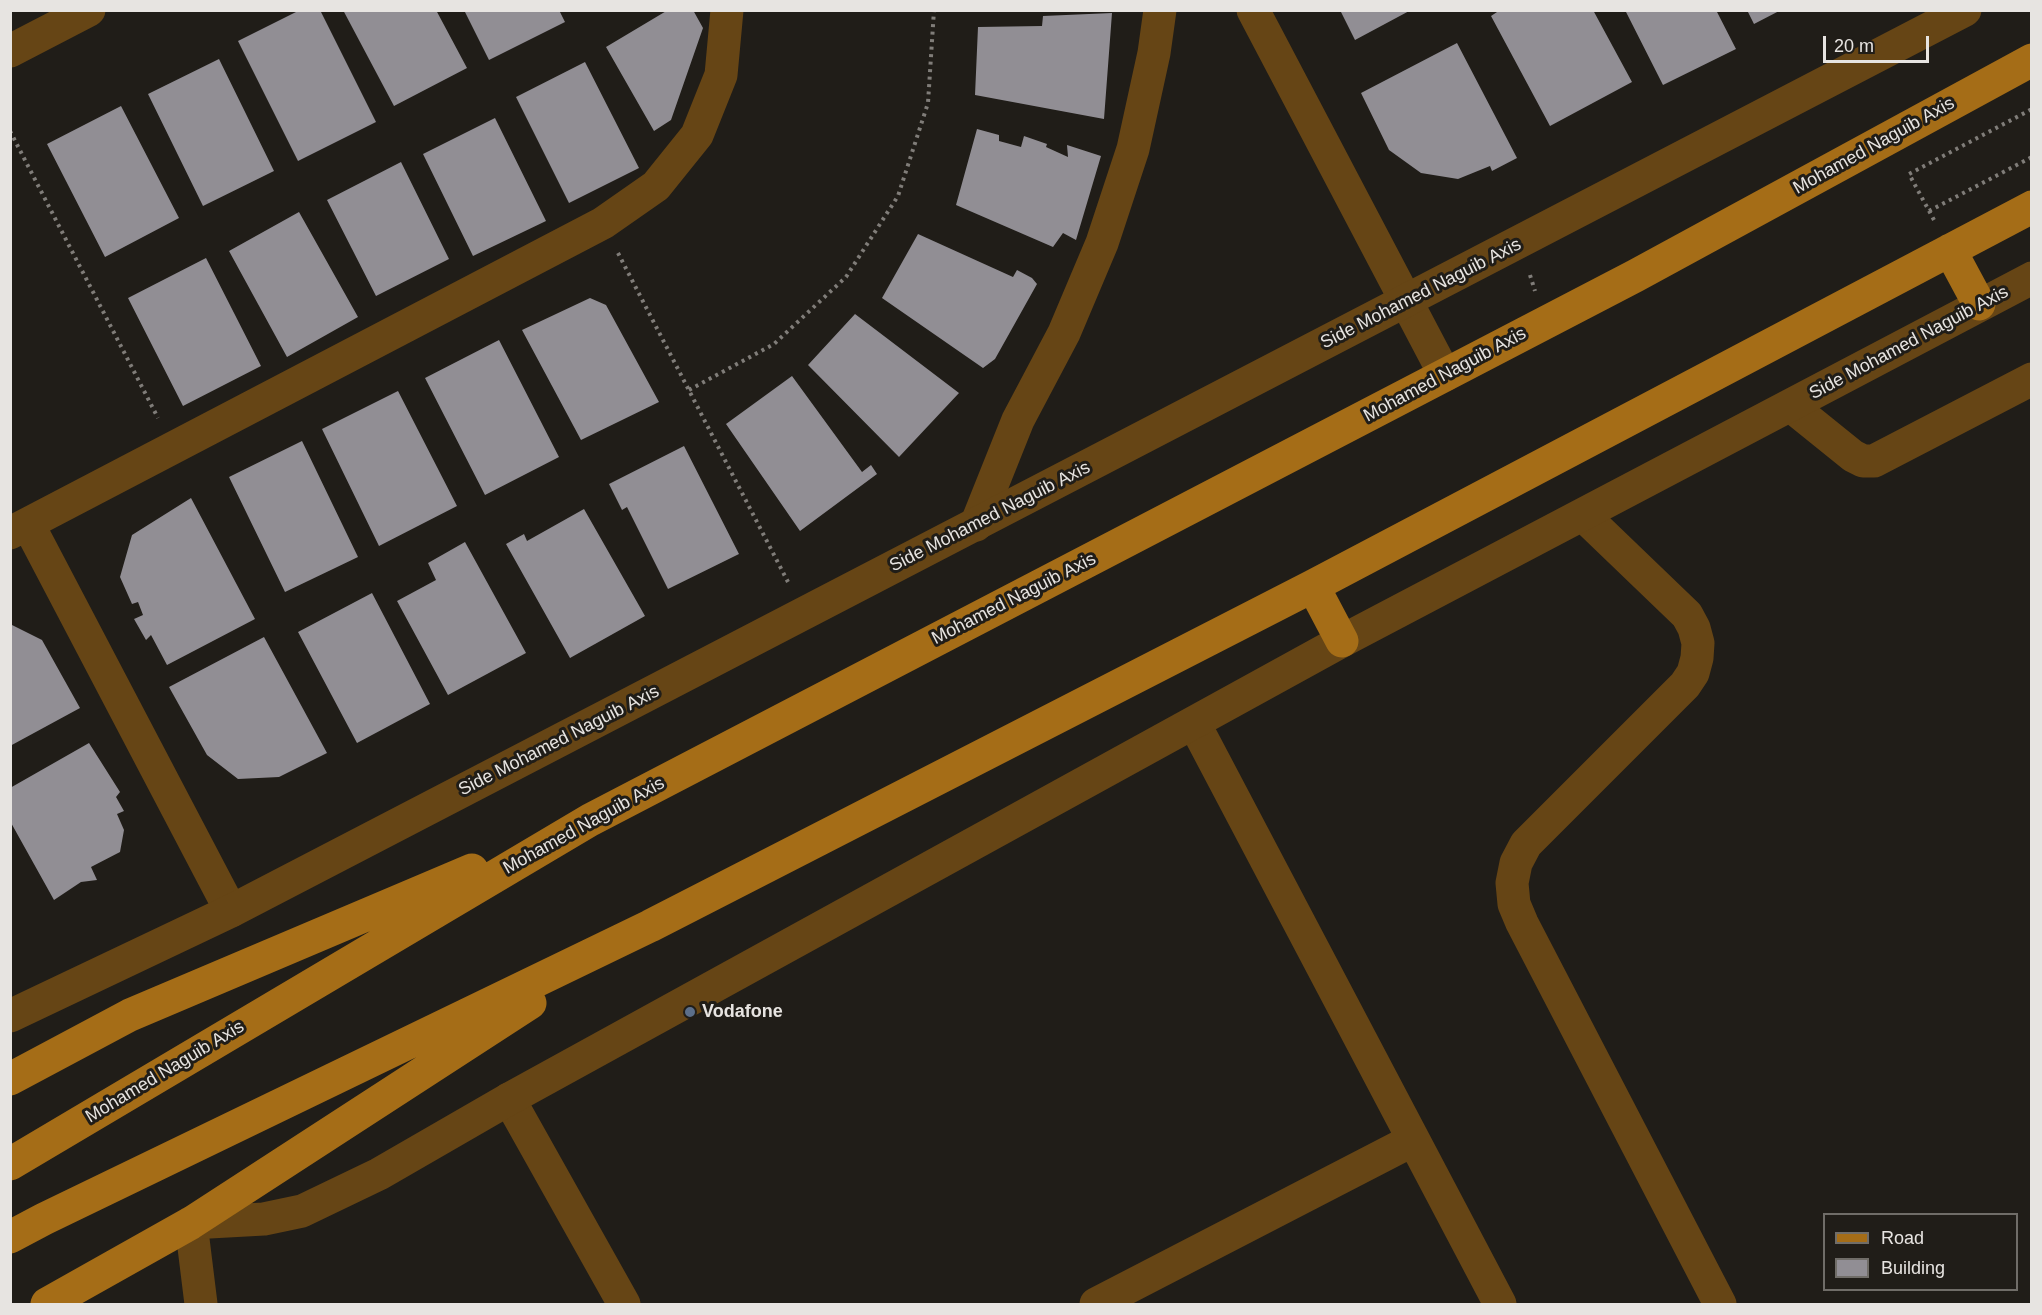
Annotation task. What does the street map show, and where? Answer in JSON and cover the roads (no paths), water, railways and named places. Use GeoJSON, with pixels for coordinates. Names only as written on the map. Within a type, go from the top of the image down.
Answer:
{"type":"FeatureCollection","features":[{"type":"Feature","properties":{"kind":"main road","name":"Mohamed Naguib Axis"},"geometry":{"type":"LineString","coordinates":[[10,1164],[590,820],[1635,276],[2031,60]]}},
{"type":"Feature","properties":{"kind":"main road"},"geometry":{"type":"LineString","coordinates":[[10,1237],[44,1218],[650,926],[1313,586],[2031,207]]}},
{"type":"Feature","properties":{"kind":"main road"},"geometry":{"type":"LineString","coordinates":[[1950,250],[1979,304]]}},
{"type":"Feature","properties":{"kind":"main road"},"geometry":{"type":"LineString","coordinates":[[1313,586],[1342,641]]}},
{"type":"Feature","properties":{"kind":"main road"},"geometry":{"type":"LineString","coordinates":[[10,1079],[130,1015],[590,820]]}},
{"type":"Feature","properties":{"kind":"main road"},"geometry":{"type":"LineString","coordinates":[[47,1305],[190,1223],[650,926]]}},
{"type":"Feature","properties":{"kind":"street"},"geometry":{"type":"LineString","coordinates":[[10,51],[89,10]]}},
{"type":"Feature","properties":{"kind":"street"},"geometry":{"type":"LineString","coordinates":[[231,911],[19,528],[603,223],[656,186],[697,135],[721,75],[727,10]]}},
{"type":"Feature","properties":{"kind":"street"},"geometry":{"type":"LineString","coordinates":[[976,525],[1018,420],[1065,333],[1102,243],[1133,149],[1155,53],[1160,10]]}},
{"type":"Feature","properties":{"kind":"street"},"geometry":{"type":"LineString","coordinates":[[1252,10],[1445,375]]}},
{"type":"Feature","properties":{"kind":"street","name":"Side Mohamed Naguib Axis"},"geometry":{"type":"LineString","coordinates":[[10,1016],[231,911],[1519,244],[1965,10]]}},
{"type":"Feature","properties":{"kind":"street","name":"Side Mohamed Naguib Axis"},"geometry":{"type":"LineString","coordinates":[[190,1223],[264,1219],[302,1211],[379,1174],[509,1098],[1342,641],[2031,278]]}},
{"type":"Feature","properties":{"kind":"street"},"geometry":{"type":"LineString","coordinates":[[1791,406],[1853,456],[1863,461],[1874,461],[2031,379]]}},
{"type":"Feature","properties":{"kind":"street"},"geometry":{"type":"LineString","coordinates":[[1583,515],[1687,615],[1698,643],[1697,658],[1693,673],[1685,686],[1526,844],[1516,863],[1512,883],[1514,904],[1720,1305]]}},
{"type":"Feature","properties":{"kind":"street"},"geometry":{"type":"LineString","coordinates":[[1194,723],[1500,1305]]}},
{"type":"Feature","properties":{"kind":"street"},"geometry":{"type":"LineString","coordinates":[[509,1098],[624,1305]]}},
{"type":"Feature","properties":{"kind":"street"},"geometry":{"type":"LineString","coordinates":[[1096,1305],[1413,1140]]}},
{"type":"Feature","properties":{"kind":"street"},"geometry":{"type":"LineString","coordinates":[[190,1223],[201,1305]]}},
{"type":"Feature","properties":{"kind":"place","name":"Vodafone"},"geometry":{"type":"Point","coordinates":[690,1012]}}]}
